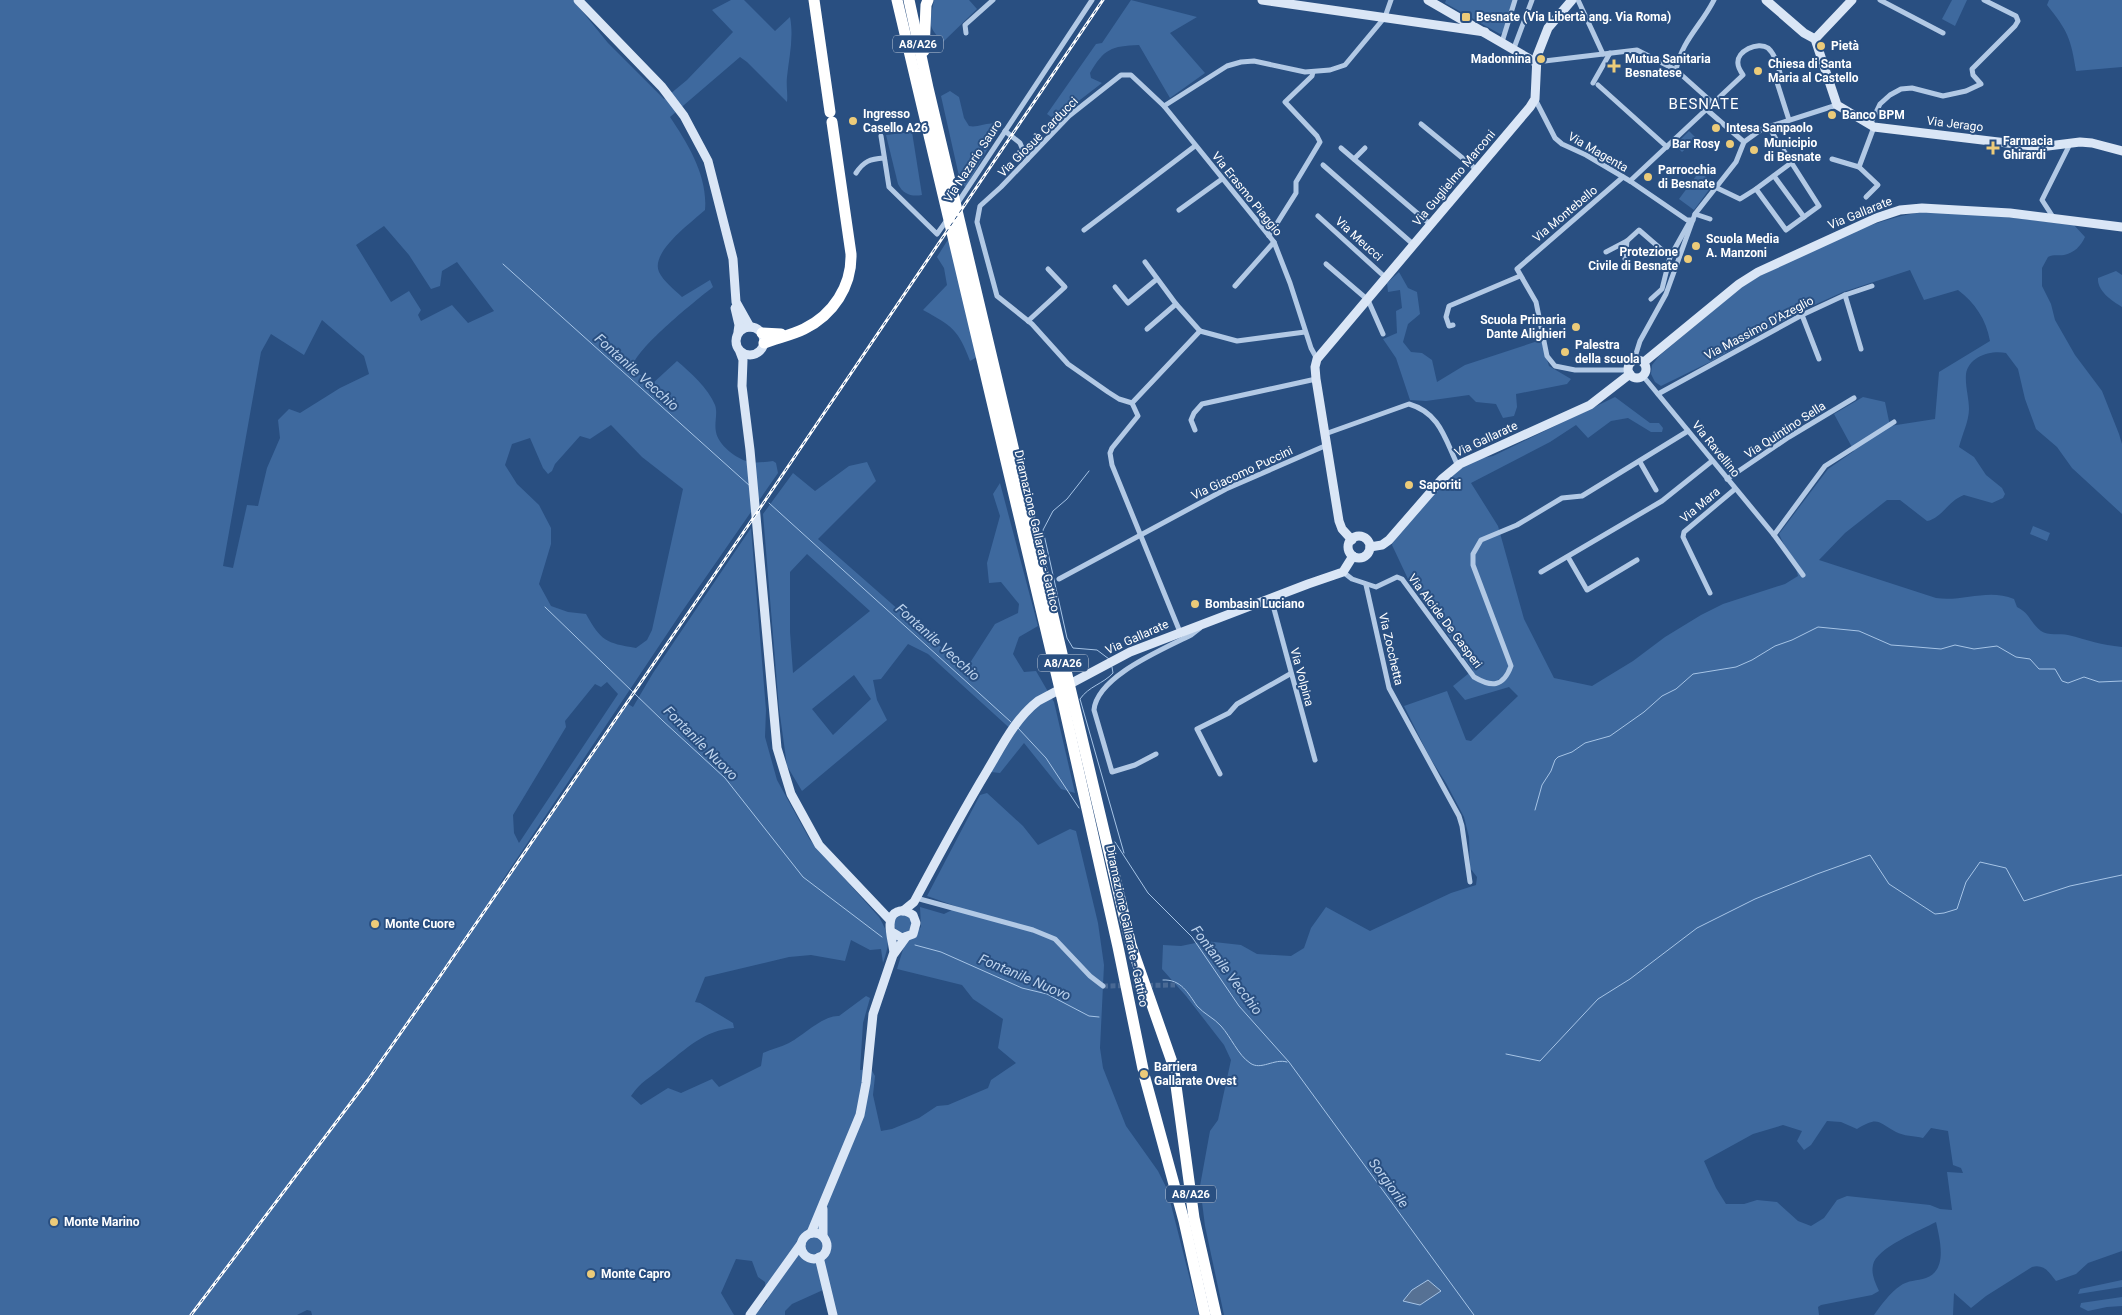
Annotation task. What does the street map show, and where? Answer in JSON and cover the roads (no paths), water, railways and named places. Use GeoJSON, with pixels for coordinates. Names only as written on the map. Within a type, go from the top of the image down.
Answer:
{"type":"FeatureCollection","features":[{"type":"Feature","properties":{"kind":"highway"},"geometry":{"type":"LineString","coordinates":[[763,338],[788,334],[803,329],[829,310],[844,289],[851,266],[814,0]]}},
{"type":"Feature","properties":{"kind":"highway"},"geometry":{"type":"LineString","coordinates":[[892,0],[905,51],[923,89]]}},
{"type":"Feature","properties":{"kind":"highway","name":"Diramazione Gallarate - Gattico"},"geometry":{"type":"LineString","coordinates":[[897,0],[923,89],[1131,944],[1173,1067],[1194,1218],[1216,1315]]}},
{"type":"Feature","properties":{"kind":"highway","name":"Diramazione Gallarate - Gattico"},"geometry":{"type":"LineString","coordinates":[[909,0],[923,89]]}},
{"type":"Feature","properties":{"kind":"highway"},"geometry":{"type":"LineString","coordinates":[[923,89],[926,5],[928,0]]}},
{"type":"Feature","properties":{"kind":"highway","name":"Diramazione Gallarate - Gattico"},"geometry":{"type":"LineString","coordinates":[[964,262],[1118,947],[1144,1074],[1184,1221],[1205,1315]]}},
{"type":"Feature","properties":{"kind":"street"},"geometry":{"type":"LineString","coordinates":[[578,0],[662,87],[684,116],[708,161],[733,259],[736,302],[750,327],[758,330],[763,338],[761,350],[754,355],[747,368],[745,385],[747,430]]}},
{"type":"Feature","properties":{"kind":"street"},"geometry":{"type":"LineString","coordinates":[[966,33],[965,25],[993,0]]}},
{"type":"Feature","properties":{"kind":"street"},"geometry":{"type":"LineString","coordinates":[[1262,0],[1485,32]]}},
{"type":"Feature","properties":{"kind":"street"},"geometry":{"type":"LineString","coordinates":[[1164,106],[1227,66],[1241,62],[1254,61],[1297,71],[1313,72],[1345,65],[1385,17],[1391,0]]}},
{"type":"Feature","properties":{"kind":"street"},"geometry":{"type":"LineString","coordinates":[[1428,0],[1536,62],[1637,50],[1676,70],[1714,104]]}},
{"type":"Feature","properties":{"kind":"street"},"geometry":{"type":"LineString","coordinates":[[1502,42],[1515,0]]}},
{"type":"Feature","properties":{"kind":"street"},"geometry":{"type":"LineString","coordinates":[[1514,48],[1532,0]]}},
{"type":"Feature","properties":{"kind":"street"},"geometry":{"type":"LineString","coordinates":[[1535,99],[1538,68],[1536,62],[1548,28],[1572,0]]}},
{"type":"Feature","properties":{"kind":"street"},"geometry":{"type":"LineString","coordinates":[[1578,0],[1603,54]]}},
{"type":"Feature","properties":{"kind":"street"},"geometry":{"type":"LineString","coordinates":[[1676,70],[1684,44],[1709,10],[1714,0]]}},
{"type":"Feature","properties":{"kind":"street"},"geometry":{"type":"LineString","coordinates":[[1766,0],[1804,33],[1815,39],[1837,105],[1872,126]]}},
{"type":"Feature","properties":{"kind":"street"},"geometry":{"type":"LineString","coordinates":[[1815,39],[1852,0]]}},
{"type":"Feature","properties":{"kind":"street"},"geometry":{"type":"LineString","coordinates":[[1880,0],[1943,33]]}},
{"type":"Feature","properties":{"kind":"street"},"geometry":{"type":"LineString","coordinates":[[1859,167],[1872,126],[1884,100],[1895,91],[1912,88],[1943,96],[1966,91],[1981,84],[1973,75],[1972,69],[2018,21],[2016,16],[1984,0]]}},
{"type":"Feature","properties":{"kind":"street","name":"Via Nazario Sauro"},"geometry":{"type":"LineString","coordinates":[[881,136],[889,188],[937,234],[1090,1]]}},
{"type":"Feature","properties":{"kind":"street"},"geometry":{"type":"LineString","coordinates":[[1630,181],[1743,75],[1738,63],[1741,55],[1749,48],[1759,45],[1767,47],[1778,63],[1780,73],[1775,76],[1790,120]]}},
{"type":"Feature","properties":{"kind":"street"},"geometry":{"type":"LineString","coordinates":[[1610,53],[1595,84],[1667,147]]}},
{"type":"Feature","properties":{"kind":"street"},"geometry":{"type":"LineString","coordinates":[[1269,236],[1295,194],[1296,182],[1320,142],[1317,136],[1285,102],[1312,76],[1313,72]]}},
{"type":"Feature","properties":{"kind":"street","name":"Via Giosuè Carducci"},"geometry":{"type":"LineString","coordinates":[[1132,403],[1114,396],[1068,364],[1028,321],[997,296],[977,222],[980,206],[1069,116],[1121,75],[1131,75],[1164,106]]}},
{"type":"Feature","properties":{"kind":"street","name":"Via Guglielmo Marconi"},"geometry":{"type":"LineString","coordinates":[[1316,360],[1535,99]]}},
{"type":"Feature","properties":{"kind":"street","name":"Via Magenta"},"geometry":{"type":"LineString","coordinates":[[1535,99],[1555,138],[1562,144],[1586,155],[1624,177],[1687,220],[1694,218],[1710,219]]}},
{"type":"Feature","properties":{"kind":"street"},"geometry":{"type":"LineString","coordinates":[[1651,299],[1662,290],[1670,257],[1689,223],[1736,162],[1744,142],[1762,129],[1837,105]]}},
{"type":"Feature","properties":{"kind":"street","name":"Via Erasmo Piaggio"},"geometry":{"type":"LineString","coordinates":[[1164,106],[1274,242],[1316,360]]}},
{"type":"Feature","properties":{"kind":"street"},"geometry":{"type":"LineString","coordinates":[[1706,109],[1744,142]]}},
{"type":"Feature","properties":{"kind":"street"},"geometry":{"type":"LineString","coordinates":[[1421,124],[1477,170]]}},
{"type":"Feature","properties":{"kind":"street","name":"Via Jerago"},"geometry":{"type":"LineString","coordinates":[[1872,126],[2024,146],[2049,147],[2092,143],[2122,151]]}},
{"type":"Feature","properties":{"kind":"street"},"geometry":{"type":"LineString","coordinates":[[1769,127],[1780,146]]}},
{"type":"Feature","properties":{"kind":"street"},"geometry":{"type":"LineString","coordinates":[[1005,131],[1020,143],[1026,160]]}},
{"type":"Feature","properties":{"kind":"street"},"geometry":{"type":"LineString","coordinates":[[2053,218],[2042,200],[2070,144]]}},
{"type":"Feature","properties":{"kind":"street"},"geometry":{"type":"LineString","coordinates":[[1084,230],[1195,146]]}},
{"type":"Feature","properties":{"kind":"street"},"geometry":{"type":"LineString","coordinates":[[1342,148],[1431,225]]}},
{"type":"Feature","properties":{"kind":"street"},"geometry":{"type":"LineString","coordinates":[[1354,159],[1365,148]]}},
{"type":"Feature","properties":{"kind":"street"},"geometry":{"type":"LineString","coordinates":[[1756,189],[1786,230],[1819,206],[1784,151]]}},
{"type":"Feature","properties":{"kind":"street"},"geometry":{"type":"LineString","coordinates":[[856,173],[865,161],[872,158],[884,158]]}},
{"type":"Feature","properties":{"kind":"street"},"geometry":{"type":"LineString","coordinates":[[1832,159],[1859,167],[1878,185],[1866,197]]}},
{"type":"Feature","properties":{"kind":"street"},"geometry":{"type":"LineString","coordinates":[[1715,188],[1740,199],[1791,163]]}},
{"type":"Feature","properties":{"kind":"street"},"geometry":{"type":"LineString","coordinates":[[1323,165],[1414,245]]}},
{"type":"Feature","properties":{"kind":"street"},"geometry":{"type":"LineString","coordinates":[[1774,176],[1804,217]]}},
{"type":"Feature","properties":{"kind":"street","name":"Via Montebello"},"geometry":{"type":"LineString","coordinates":[[1520,276],[1517,269],[1519,266],[1624,177]]}},
{"type":"Feature","properties":{"kind":"street"},"geometry":{"type":"LineString","coordinates":[[1179,210],[1222,179]]}},
{"type":"Feature","properties":{"kind":"street","name":"Via Gallarate"},"geometry":{"type":"LineString","coordinates":[[1644,362],[1739,284],[1758,272],[1876,218],[1900,210],[1922,208],[2010,213],[2122,227]]}},
{"type":"Feature","properties":{"kind":"street","name":"Via Meucci"},"geometry":{"type":"LineString","coordinates":[[1318,216],[1386,278]]}},
{"type":"Feature","properties":{"kind":"street"},"geometry":{"type":"LineString","coordinates":[[1629,372],[1629,364],[1634,360],[1640,341],[1666,294],[1694,218]]}},
{"type":"Feature","properties":{"kind":"street"},"geometry":{"type":"LineString","coordinates":[[1606,252],[1627,241],[1638,230],[1670,257]]}},
{"type":"Feature","properties":{"kind":"street"},"geometry":{"type":"LineString","coordinates":[[727,236],[734,303],[739,325],[735,341],[743,360],[742,386],[750,450],[777,748],[791,794],[819,845],[890,920],[894,953]]}},
{"type":"Feature","properties":{"kind":"street"},"geometry":{"type":"LineString","coordinates":[[1625,259],[1627,241]]}},
{"type":"Feature","properties":{"kind":"street"},"geometry":{"type":"LineString","coordinates":[[1235,286],[1274,242]]}},
{"type":"Feature","properties":{"kind":"street"},"geometry":{"type":"LineString","coordinates":[[1145,262],[1176,304],[1200,331],[1237,341],[1305,332]]}},
{"type":"Feature","properties":{"kind":"street"},"geometry":{"type":"LineString","coordinates":[[1326,264],[1368,300],[1383,334]]}},
{"type":"Feature","properties":{"kind":"street"},"geometry":{"type":"LineString","coordinates":[[1028,321],[1065,287],[1048,269]]}},
{"type":"Feature","properties":{"kind":"street"},"geometry":{"type":"LineString","coordinates":[[1453,325],[1449,326],[1446,316],[1449,306],[1520,276],[1536,302],[1550,361],[1555,366],[1565,370],[1629,372],[1635,378],[1643,376],[1647,368],[1644,362],[1634,360]]}},
{"type":"Feature","properties":{"kind":"street"},"geometry":{"type":"LineString","coordinates":[[1115,287],[1128,304],[1157,278]]}},
{"type":"Feature","properties":{"kind":"street","name":"Via Massimo D'Azeglio"},"geometry":{"type":"LineString","coordinates":[[1658,394],[1802,316],[1845,295],[1872,286]]}},
{"type":"Feature","properties":{"kind":"street"},"geometry":{"type":"LineString","coordinates":[[1845,295],[1861,349]]}},
{"type":"Feature","properties":{"kind":"street"},"geometry":{"type":"LineString","coordinates":[[1147,329],[1176,304]]}},
{"type":"Feature","properties":{"kind":"street"},"geometry":{"type":"LineString","coordinates":[[1802,316],[1819,359]]}},
{"type":"Feature","properties":{"kind":"street"},"geometry":{"type":"LineString","coordinates":[[738,332],[750,327]]}},
{"type":"Feature","properties":{"kind":"street"},"geometry":{"type":"LineString","coordinates":[[1180,632],[1112,465],[1110,453],[1138,416],[1132,403],[1200,331]]}},
{"type":"Feature","properties":{"kind":"street"},"geometry":{"type":"LineString","coordinates":[[740,352],[750,356],[754,355]]}},
{"type":"Feature","properties":{"kind":"street"},"geometry":{"type":"LineString","coordinates":[[1316,360],[1314,367],[1339,521],[1342,529],[1352,540]]}},
{"type":"Feature","properties":{"kind":"street","name":"Via Gallarate"},"geometry":{"type":"LineString","coordinates":[[1370,547],[1382,545],[1389,540],[1442,479],[1458,466],[1590,406],[1629,372]]}},
{"type":"Feature","properties":{"kind":"street","name":"Via Ravellino"},"geometry":{"type":"LineString","coordinates":[[1643,376],[1774,535],[1803,574]]}},
{"type":"Feature","properties":{"kind":"street"},"geometry":{"type":"LineString","coordinates":[[1195,430],[1191,420],[1202,404],[1316,379]]}},
{"type":"Feature","properties":{"kind":"street","name":"Via Quintino Sella"},"geometry":{"type":"LineString","coordinates":[[1727,479],[1789,437],[1854,398]]}},
{"type":"Feature","properties":{"kind":"street"},"geometry":{"type":"LineString","coordinates":[[1325,434],[1409,404],[1422,408],[1434,418],[1458,466]]}},
{"type":"Feature","properties":{"kind":"street"},"geometry":{"type":"LineString","coordinates":[[1774,535],[1824,466],[1894,422]]}},
{"type":"Feature","properties":{"kind":"street","name":"Via Alcide De Gasperi"},"geometry":{"type":"LineString","coordinates":[[1366,585],[1376,587],[1397,577],[1402,579],[1474,677],[1492,684],[1504,680],[1511,666],[1473,565],[1473,554],[1481,540],[1516,524],[1562,498],[1582,496],[1688,431]]}},
{"type":"Feature","properties":{"kind":"street","name":"Via Giacomo Puccini"},"geometry":{"type":"LineString","coordinates":[[1060,579],[1226,488],[1326,445]]}},
{"type":"Feature","properties":{"kind":"street"},"geometry":{"type":"LineString","coordinates":[[1541,572],[1662,501],[1712,461]]}},
{"type":"Feature","properties":{"kind":"street"},"geometry":{"type":"LineString","coordinates":[[1640,462],[1656,490]]}},
{"type":"Feature","properties":{"kind":"street","name":"Via Mara"},"geometry":{"type":"LineString","coordinates":[[1710,593],[1683,538],[1684,532],[1735,489]]}},
{"type":"Feature","properties":{"kind":"street"},"geometry":{"type":"LineString","coordinates":[[1357,536],[1363,537],[1368,541],[1370,547],[1368,553],[1363,557],[1353,556],[1348,548],[1352,540],[1357,536]]}},
{"type":"Feature","properties":{"kind":"street"},"geometry":{"type":"LineString","coordinates":[[1353,556],[1343,572],[1352,579],[1366,585]]}},
{"type":"Feature","properties":{"kind":"street"},"geometry":{"type":"LineString","coordinates":[[1568,556],[1587,590],[1637,560]]}},
{"type":"Feature","properties":{"kind":"street","name":"Via Gallarate"},"geometry":{"type":"LineString","coordinates":[[901,911],[915,900],[960,816],[1012,729],[1027,710],[1038,701],[1130,652],[1343,572]]}},
{"type":"Feature","properties":{"kind":"street","name":"Via Zocchetta"},"geometry":{"type":"LineString","coordinates":[[1366,585],[1389,688],[1459,816],[1470,882]]}},
{"type":"Feature","properties":{"kind":"street","name":"Via Volpina"},"geometry":{"type":"LineString","coordinates":[[1271,598],[1290,674],[1315,760]]}},
{"type":"Feature","properties":{"kind":"street"},"geometry":{"type":"LineString","coordinates":[[1156,754],[1135,765],[1112,772],[1094,710],[1094,704],[1108,686],[1128,668],[1191,636],[1209,621]]}},
{"type":"Feature","properties":{"kind":"street"},"geometry":{"type":"LineString","coordinates":[[1220,774],[1197,729],[1229,713],[1237,704],[1290,674]]}},
{"type":"Feature","properties":{"kind":"street"},"geometry":{"type":"LineString","coordinates":[[811,1233],[860,1115],[866,1083],[873,1014],[894,953],[906,937],[915,930],[915,900],[1033,930],[1055,939],[1090,976],[1103,986]]}},
{"type":"Feature","properties":{"kind":"street"},"geometry":{"type":"LineString","coordinates":[[875,902],[887,909],[913,915],[915,919]]}},
{"type":"Feature","properties":{"kind":"street"},"geometry":{"type":"LineString","coordinates":[[890,920],[901,911]]}},
{"type":"Feature","properties":{"kind":"street"},"geometry":{"type":"LineString","coordinates":[[892,932],[898,937],[906,937]]}},
{"type":"Feature","properties":{"kind":"street"},"geometry":{"type":"LineString","coordinates":[[801,1244],[806,1255],[810,1258],[819,1257],[826,1248],[823,1236],[822,1208]]}},
{"type":"Feature","properties":{"kind":"street"},"geometry":{"type":"LineString","coordinates":[[750,1315],[788,1265],[806,1236],[811,1233],[817,1233],[823,1236]]}},
{"type":"Feature","properties":{"kind":"street"},"geometry":{"type":"LineString","coordinates":[[788,1265],[806,1255]]}},
{"type":"Feature","properties":{"kind":"street"},"geometry":{"type":"LineString","coordinates":[[819,1257],[833,1315]]}},
{"type":"Feature","properties":{"kind":"waterway","name":"Fontanile Vecchio"},"geometry":{"type":"LineString","coordinates":[[503,264],[750,486]]}},
{"type":"Feature","properties":{"kind":"waterway"},"geometry":{"type":"LineString","coordinates":[[1089,471],[1067,499],[1053,511],[1043,530],[1067,638],[1073,648],[1097,650],[1109,659]]}},
{"type":"Feature","properties":{"kind":"waterway","name":"Fontanile Vecchio"},"geometry":{"type":"LineString","coordinates":[[769,503],[1011,722]]}},
{"type":"Feature","properties":{"kind":"waterway","name":"Fontanile Nuovo"},"geometry":{"type":"LineString","coordinates":[[545,607],[725,778],[803,877],[882,937]]}},
{"type":"Feature","properties":{"kind":"waterway"},"geometry":{"type":"LineString","coordinates":[[1535,810],[1542,785],[1558,757],[1572,752],[1585,743],[1610,736],[1644,712],[1662,696],[1676,689],[1693,674],[1736,667],[1775,646],[1818,627],[1859,631],[1891,645],[1941,649],[1955,645],[1974,649],[1997,646],[2016,657],[2030,659],[2039,669],[2055,669],[2062,681],[2068,683],[2084,677],[2099,682],[2122,681]]}},
{"type":"Feature","properties":{"kind":"waterway"},"geometry":{"type":"LineString","coordinates":[[1112,667],[1113,673],[1080,699],[1124,853]]}},
{"type":"Feature","properties":{"kind":"waterway","name":"Fontanile Vecchio"},"geometry":{"type":"LineString","coordinates":[[1018,728],[1046,758],[1079,808]]}},
{"type":"Feature","properties":{"kind":"waterway","name":"Sorgiorile"},"geometry":{"type":"LineString","coordinates":[[1115,842],[1148,893],[1192,937],[1239,1006],[1289,1062],[1474,1315]]}},
{"type":"Feature","properties":{"kind":"waterway"},"geometry":{"type":"LineString","coordinates":[[1506,1054],[1540,1061],[1598,999],[1630,979],[1697,928],[1755,899],[1870,855],[1889,884],[1935,914],[1957,909],[1966,882],[1980,862],[2006,868],[2024,901],[2070,886],[2122,875]]}},
{"type":"Feature","properties":{"kind":"waterway","name":"Fontanile Nuovo"},"geometry":{"type":"LineString","coordinates":[[915,945],[941,952],[1022,988],[1047,994],[1089,1016],[1099,1017]]}},
{"type":"Feature","properties":{"kind":"waterway","name":"Fontanile Nuovo"},"geometry":{"type":"LineString","coordinates":[[1163,980],[1179,984],[1197,1006],[1225,1030],[1242,1055],[1250,1063],[1259,1066],[1282,1061],[1287,1062]]}},
{"type":"Feature","properties":{"kind":"tunnel"},"geometry":{"type":"LineString","coordinates":[[1103,986],[1175,985]]}},
{"type":"Feature","properties":{"kind":"railway"},"geometry":{"type":"LineString","coordinates":[[191,1315],[368,1080],[434,985],[756,514],[1103,0]]}},
{"type":"Feature","properties":{"kind":"place","name":"Besnate (Via Libertà ang. Via Roma)"},"geometry":{"type":"Point","coordinates":[1466,17]}},
{"type":"Feature","properties":{"kind":"place","name":"Pietà"},"geometry":{"type":"Point","coordinates":[1821,46]}},
{"type":"Feature","properties":{"kind":"place","name":"Madonnina"},"geometry":{"type":"Point","coordinates":[1541,59]}},
{"type":"Feature","properties":{"kind":"place","name":"Mutua Sanitaria Besnatese"},"geometry":{"type":"Point","coordinates":[1614,66]}},
{"type":"Feature","properties":{"kind":"place","name":"Chiesa di Santa Maria al Castello"},"geometry":{"type":"Point","coordinates":[1758,71]}},
{"type":"Feature","properties":{"kind":"place","name":"Banco BPM"},"geometry":{"type":"Point","coordinates":[1832,115]}},
{"type":"Feature","properties":{"kind":"place","name":"Ingresso Casello A26"},"geometry":{"type":"Point","coordinates":[853,121]}},
{"type":"Feature","properties":{"kind":"place","name":"Intesa Sanpaolo"},"geometry":{"type":"Point","coordinates":[1716,128]}},
{"type":"Feature","properties":{"kind":"place","name":"Bar Rosy"},"geometry":{"type":"Point","coordinates":[1730,144]}},
{"type":"Feature","properties":{"kind":"place","name":"Farmacia Ghirardi"},"geometry":{"type":"Point","coordinates":[1993,148]}},
{"type":"Feature","properties":{"kind":"place","name":"Municipio di Besnate"},"geometry":{"type":"Point","coordinates":[1754,150]}},
{"type":"Feature","properties":{"kind":"place","name":"Parrocchia di Besnate"},"geometry":{"type":"Point","coordinates":[1648,177]}},
{"type":"Feature","properties":{"kind":"place","name":"Scuola Media A. Manzoni"},"geometry":{"type":"Point","coordinates":[1696,246]}},
{"type":"Feature","properties":{"kind":"place","name":"Protezione Civile di Besnate"},"geometry":{"type":"Point","coordinates":[1688,259]}},
{"type":"Feature","properties":{"kind":"place","name":"Scuola Primaria Dante Alighieri"},"geometry":{"type":"Point","coordinates":[1576,327]}},
{"type":"Feature","properties":{"kind":"place","name":"Palestra della scuola"},"geometry":{"type":"Point","coordinates":[1565,352]}},
{"type":"Feature","properties":{"kind":"place","name":"Saporiti"},"geometry":{"type":"Point","coordinates":[1409,485]}},
{"type":"Feature","properties":{"kind":"place","name":"Bombasin Luciano"},"geometry":{"type":"Point","coordinates":[1195,604]}},
{"type":"Feature","properties":{"kind":"place","name":"Monte Cuore"},"geometry":{"type":"Point","coordinates":[375,924]}},
{"type":"Feature","properties":{"kind":"place","name":"Barriera Gallarate Ovest"},"geometry":{"type":"Point","coordinates":[1144,1074]}},
{"type":"Feature","properties":{"kind":"place","name":"Monte Marino"},"geometry":{"type":"Point","coordinates":[54,1222]}},
{"type":"Feature","properties":{"kind":"place","name":"Monte Capro"},"geometry":{"type":"Point","coordinates":[591,1274]}},
{"type":"Feature","properties":{"kind":"district","name":"BESNATE"},"geometry":{"type":"Point","coordinates":[1704,104]}}]}
